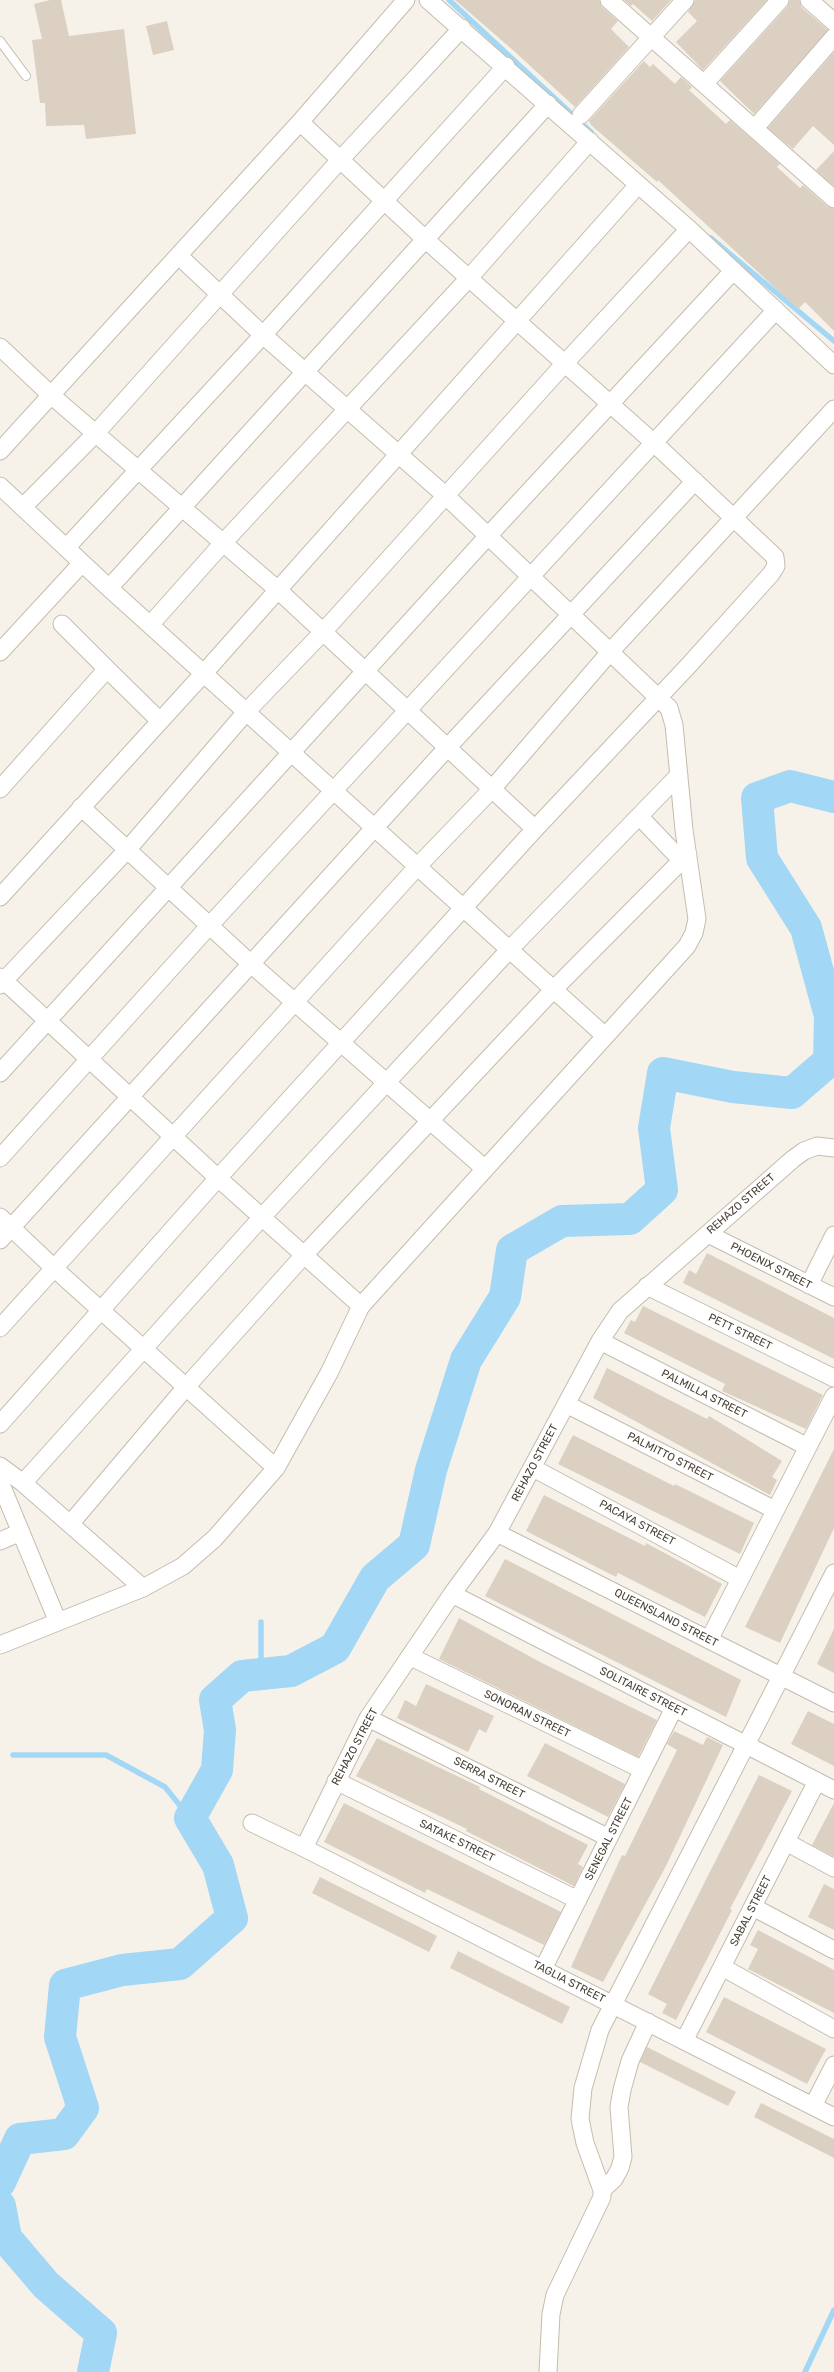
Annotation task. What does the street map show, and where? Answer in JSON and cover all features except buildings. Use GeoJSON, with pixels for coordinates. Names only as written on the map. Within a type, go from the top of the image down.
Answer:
{"type":"FeatureCollection","features":[{"type":"Feature","properties":{"kind":"street"},"geometry":{"type":"LineString","coordinates":[[0,451],[52,396],[300,122],[406,0]]}},
{"type":"Feature","properties":{"kind":"street"},"geometry":{"type":"LineString","coordinates":[[428,0],[506,66],[689,230],[834,365]]}},
{"type":"Feature","properties":{"kind":"street"},"geometry":{"type":"LineString","coordinates":[[610,0],[834,199]]}},
{"type":"Feature","properties":{"kind":"street"},"geometry":{"type":"LineString","coordinates":[[581,115],[685,0]]}},
{"type":"Feature","properties":{"kind":"street"},"geometry":{"type":"LineString","coordinates":[[705,83],[780,0]]}},
{"type":"Feature","properties":{"kind":"street"},"geometry":{"type":"LineString","coordinates":[[809,0],[834,22]]}},
{"type":"Feature","properties":{"kind":"street"},"geometry":{"type":"LineString","coordinates":[[23,507],[96,433],[221,295],[340,160],[462,28]]}},
{"type":"Feature","properties":{"kind":"street"},"geometry":{"type":"LineString","coordinates":[[755,128],[834,37]]}},
{"type":"Feature","properties":{"kind":"street"},"geometry":{"type":"LineString","coordinates":[[66,548],[263,335],[383,200],[506,66]]}},
{"type":"Feature","properties":{"kind":"street"},"geometry":{"type":"LineString","coordinates":[[109,588],[181,506],[306,374],[548,104]]}},
{"type":"Feature","properties":{"kind":"street"},"geometry":{"type":"LineString","coordinates":[[0,1424],[218,1178],[464,909],[535,829],[659,697],[771,574],[776,566],[775,557],[695,481],[566,362],[518,322],[426,240],[300,122]]}},
{"type":"Feature","properties":{"kind":"street"},"geometry":{"type":"LineString","coordinates":[[150,625],[223,542],[469,278],[590,141]]}},
{"type":"Feature","properties":{"kind":"street"},"geometry":{"type":"LineString","coordinates":[[3,886],[81,808],[204,673],[518,322],[638,185]]}},
{"type":"Feature","properties":{"kind":"street"},"geometry":{"type":"LineString","coordinates":[[361,1306],[1,981],[128,849],[246,712],[323,632],[566,362],[689,230]]}},
{"type":"Feature","properties":{"kind":"street"},"geometry":{"type":"LineString","coordinates":[[0,1644],[143,1588],[182,1566],[215,1538],[276,1468],[329,1373],[361,1306],[604,1035],[686,946],[694,933],[697,919],[684,857],[674,725],[669,708],[446,496],[306,374],[179,256]]}},
{"type":"Feature","properties":{"kind":"street"},"geometry":{"type":"LineString","coordinates":[[0,1073],[168,886],[733,271]]}},
{"type":"Feature","properties":{"kind":"street"},"geometry":{"type":"LineString","coordinates":[[0,1158],[90,1060],[210,925],[776,310]]}},
{"type":"Feature","properties":{"kind":"street"},"geometry":{"type":"LineString","coordinates":[[1,350],[52,396],[278,590],[535,829]]}},
{"type":"Feature","properties":{"kind":"street"},"geometry":{"type":"LineString","coordinates":[[0,1328],[55,1269],[417,867],[492,789],[610,652],[834,408]]}},
{"type":"Feature","properties":{"kind":"street"},"geometry":{"type":"LineString","coordinates":[[0,1240],[6,1222],[130,1097],[250,963],[375,829],[447,748],[695,481]]}},
{"type":"Feature","properties":{"kind":"street"},"geometry":{"type":"LineString","coordinates":[[0,486],[109,588],[604,1035]]}},
{"type":"Feature","properties":{"kind":"street"},"geometry":{"type":"LineString","coordinates":[[0,652],[82,563]]}},
{"type":"Feature","properties":{"kind":"street"},"geometry":{"type":"LineString","coordinates":[[62,624],[160,721]]}},
{"type":"Feature","properties":{"kind":"street"},"geometry":{"type":"LineString","coordinates":[[0,789],[107,669]]}},
{"type":"Feature","properties":{"kind":"street"},"geometry":{"type":"LineString","coordinates":[[23,1483],[262,1217],[510,949],[679,776]]}},
{"type":"Feature","properties":{"kind":"street"},"geometry":{"type":"LineString","coordinates":[[81,808],[128,849],[250,963],[342,1042],[386,1083],[484,1168]]}},
{"type":"Feature","properties":{"kind":"street"},"geometry":{"type":"LineString","coordinates":[[640,817],[684,857]]}},
{"type":"Feature","properties":{"kind":"street"},"geometry":{"type":"LineString","coordinates":[[71,1523],[186,1387],[304,1255],[553,990],[684,857]]}},
{"type":"Feature","properties":{"kind":"street","name":"REHAZO STREET"},"geometry":{"type":"LineString","coordinates":[[304,1848],[368,1718],[411,1657],[452,1594],[497,1533],[600,1340],[620,1311],[804,1151],[817,1146],[834,1148]]}},
{"type":"Feature","properties":{"kind":"street"},"geometry":{"type":"LineString","coordinates":[[6,1222],[55,1269],[276,1468]]}},
{"type":"Feature","properties":{"kind":"street","name":"PHOENIX STREET"},"geometry":{"type":"LineString","coordinates":[[708,1234],[834,1297]]}},
{"type":"Feature","properties":{"kind":"street"},"geometry":{"type":"LineString","coordinates":[[809,1285],[834,1235]]}},
{"type":"Feature","properties":{"kind":"street","name":"PETT STREET"},"geometry":{"type":"LineString","coordinates":[[647,1286],[834,1378]]}},
{"type":"Feature","properties":{"kind":"street","name":"PALMILLA STREET"},"geometry":{"type":"LineString","coordinates":[[600,1340],[808,1446]]}},
{"type":"Feature","properties":{"kind":"street"},"geometry":{"type":"LineString","coordinates":[[709,1640],[834,1396]]}},
{"type":"Feature","properties":{"kind":"street","name":"PALMITTO STREET"},"geometry":{"type":"LineString","coordinates":[[566,1404],[775,1510]]}},
{"type":"Feature","properties":{"kind":"street"},"geometry":{"type":"LineString","coordinates":[[0,1466],[71,1523],[143,1588]]}},
{"type":"Feature","properties":{"kind":"street","name":"PACAYA STREET"},"geometry":{"type":"LineString","coordinates":[[533,1468],[740,1578]]}},
{"type":"Feature","properties":{"kind":"street"},"geometry":{"type":"LineString","coordinates":[[0,1482],[58,1622]]}},
{"type":"Feature","properties":{"kind":"street"},"geometry":{"type":"LineString","coordinates":[[0,1541],[21,1532]]}},
{"type":"Feature","properties":{"kind":"street","name":"QUEENSLAND STREET"},"geometry":{"type":"LineString","coordinates":[[497,1533],[834,1703]]}},
{"type":"Feature","properties":{"kind":"street"},"geometry":{"type":"LineString","coordinates":[[602,2190],[585,2143],[580,2119],[583,2088],[600,2030],[834,1573]]}},
{"type":"Feature","properties":{"kind":"street","name":"SOLITAIRE STREET"},"geometry":{"type":"LineString","coordinates":[[452,1594],[834,1790]]}},
{"type":"Feature","properties":{"kind":"street","name":"SONORAN STREET"},"geometry":{"type":"LineString","coordinates":[[411,1657],[643,1770]]}},
{"type":"Feature","properties":{"kind":"street","name":"SENEGAL STREET"},"geometry":{"type":"LineString","coordinates":[[543,1969],[674,1708]]}},
{"type":"Feature","properties":{"kind":"street","name":"SERRA STREET"},"geometry":{"type":"LineString","coordinates":[[368,1718],[609,1838]]}},
{"type":"Feature","properties":{"kind":"street","name":"SATAKE STREET"},"geometry":{"type":"LineString","coordinates":[[336,1781],[578,1900]]}},
{"type":"Feature","properties":{"kind":"street","name":"SABAL STREET"},"geometry":{"type":"LineString","coordinates":[[684,2041],[817,1781]]}},
{"type":"Feature","properties":{"kind":"street","name":"TAGLIA STREET"},"geometry":{"type":"LineString","coordinates":[[252,1823],[834,2117]]}},
{"type":"Feature","properties":{"kind":"street"},"geometry":{"type":"LineString","coordinates":[[786,1842],[834,1868]]}},
{"type":"Feature","properties":{"kind":"street"},"geometry":{"type":"LineString","coordinates":[[753,1906],[834,1950]]}},
{"type":"Feature","properties":{"kind":"street"},"geometry":{"type":"LineString","coordinates":[[722,1967],[834,2029]]}},
{"type":"Feature","properties":{"kind":"street"},"geometry":{"type":"LineString","coordinates":[[548,2372],[551,2314],[555,2295],[594,2215],[602,2190],[614,2179],[622,2162],[619,2107],[622,2090],[630,2061],[648,2022]]}},
{"type":"Feature","properties":{"kind":"street"},"geometry":{"type":"LineString","coordinates":[[813,2106],[833,2071]]}},
{"type":"Feature","properties":{"kind":"lane"},"geometry":{"type":"LineString","coordinates":[[0,41],[26,76]]}},
{"type":"Feature","properties":{"kind":"waterway"},"geometry":{"type":"LineString","coordinates":[[449,0],[591,132]]}},
{"type":"Feature","properties":{"kind":"waterway"},"geometry":{"type":"LineString","coordinates":[[711,238],[834,341]]}},
{"type":"Feature","properties":{"kind":"waterway"},"geometry":{"type":"LineString","coordinates":[[0,2182],[20,2139],[64,2134],[83,2108],[60,2037],[65,1985],[122,1970],[180,1964],[232,1918],[218,1865],[190,1818],[217,1770],[220,1730],[215,1700],[242,1676],[291,1671],[335,1648],[375,1578],[414,1545],[431,1470],[466,1360],[505,1297],[512,1250],[562,1221],[630,1219],[662,1190],[654,1128],[663,1073],[733,1087],[792,1093],[829,1061],[830,1016],[806,928],[762,858],[757,798],[790,786],[834,797]]}},
{"type":"Feature","properties":{"kind":"waterway"},"geometry":{"type":"LineString","coordinates":[[261,1622],[261,1674]]}},
{"type":"Feature","properties":{"kind":"waterway"},"geometry":{"type":"LineString","coordinates":[[13,1755],[106,1755],[165,1787],[190,1818]]}},
{"type":"Feature","properties":{"kind":"waterway"},"geometry":{"type":"LineString","coordinates":[[0,2206],[6,2238],[46,2285],[101,2333],[93,2372]]}},
{"type":"Feature","properties":{"kind":"waterway"},"geometry":{"type":"LineString","coordinates":[[805,2372],[834,2310]]}}]}
